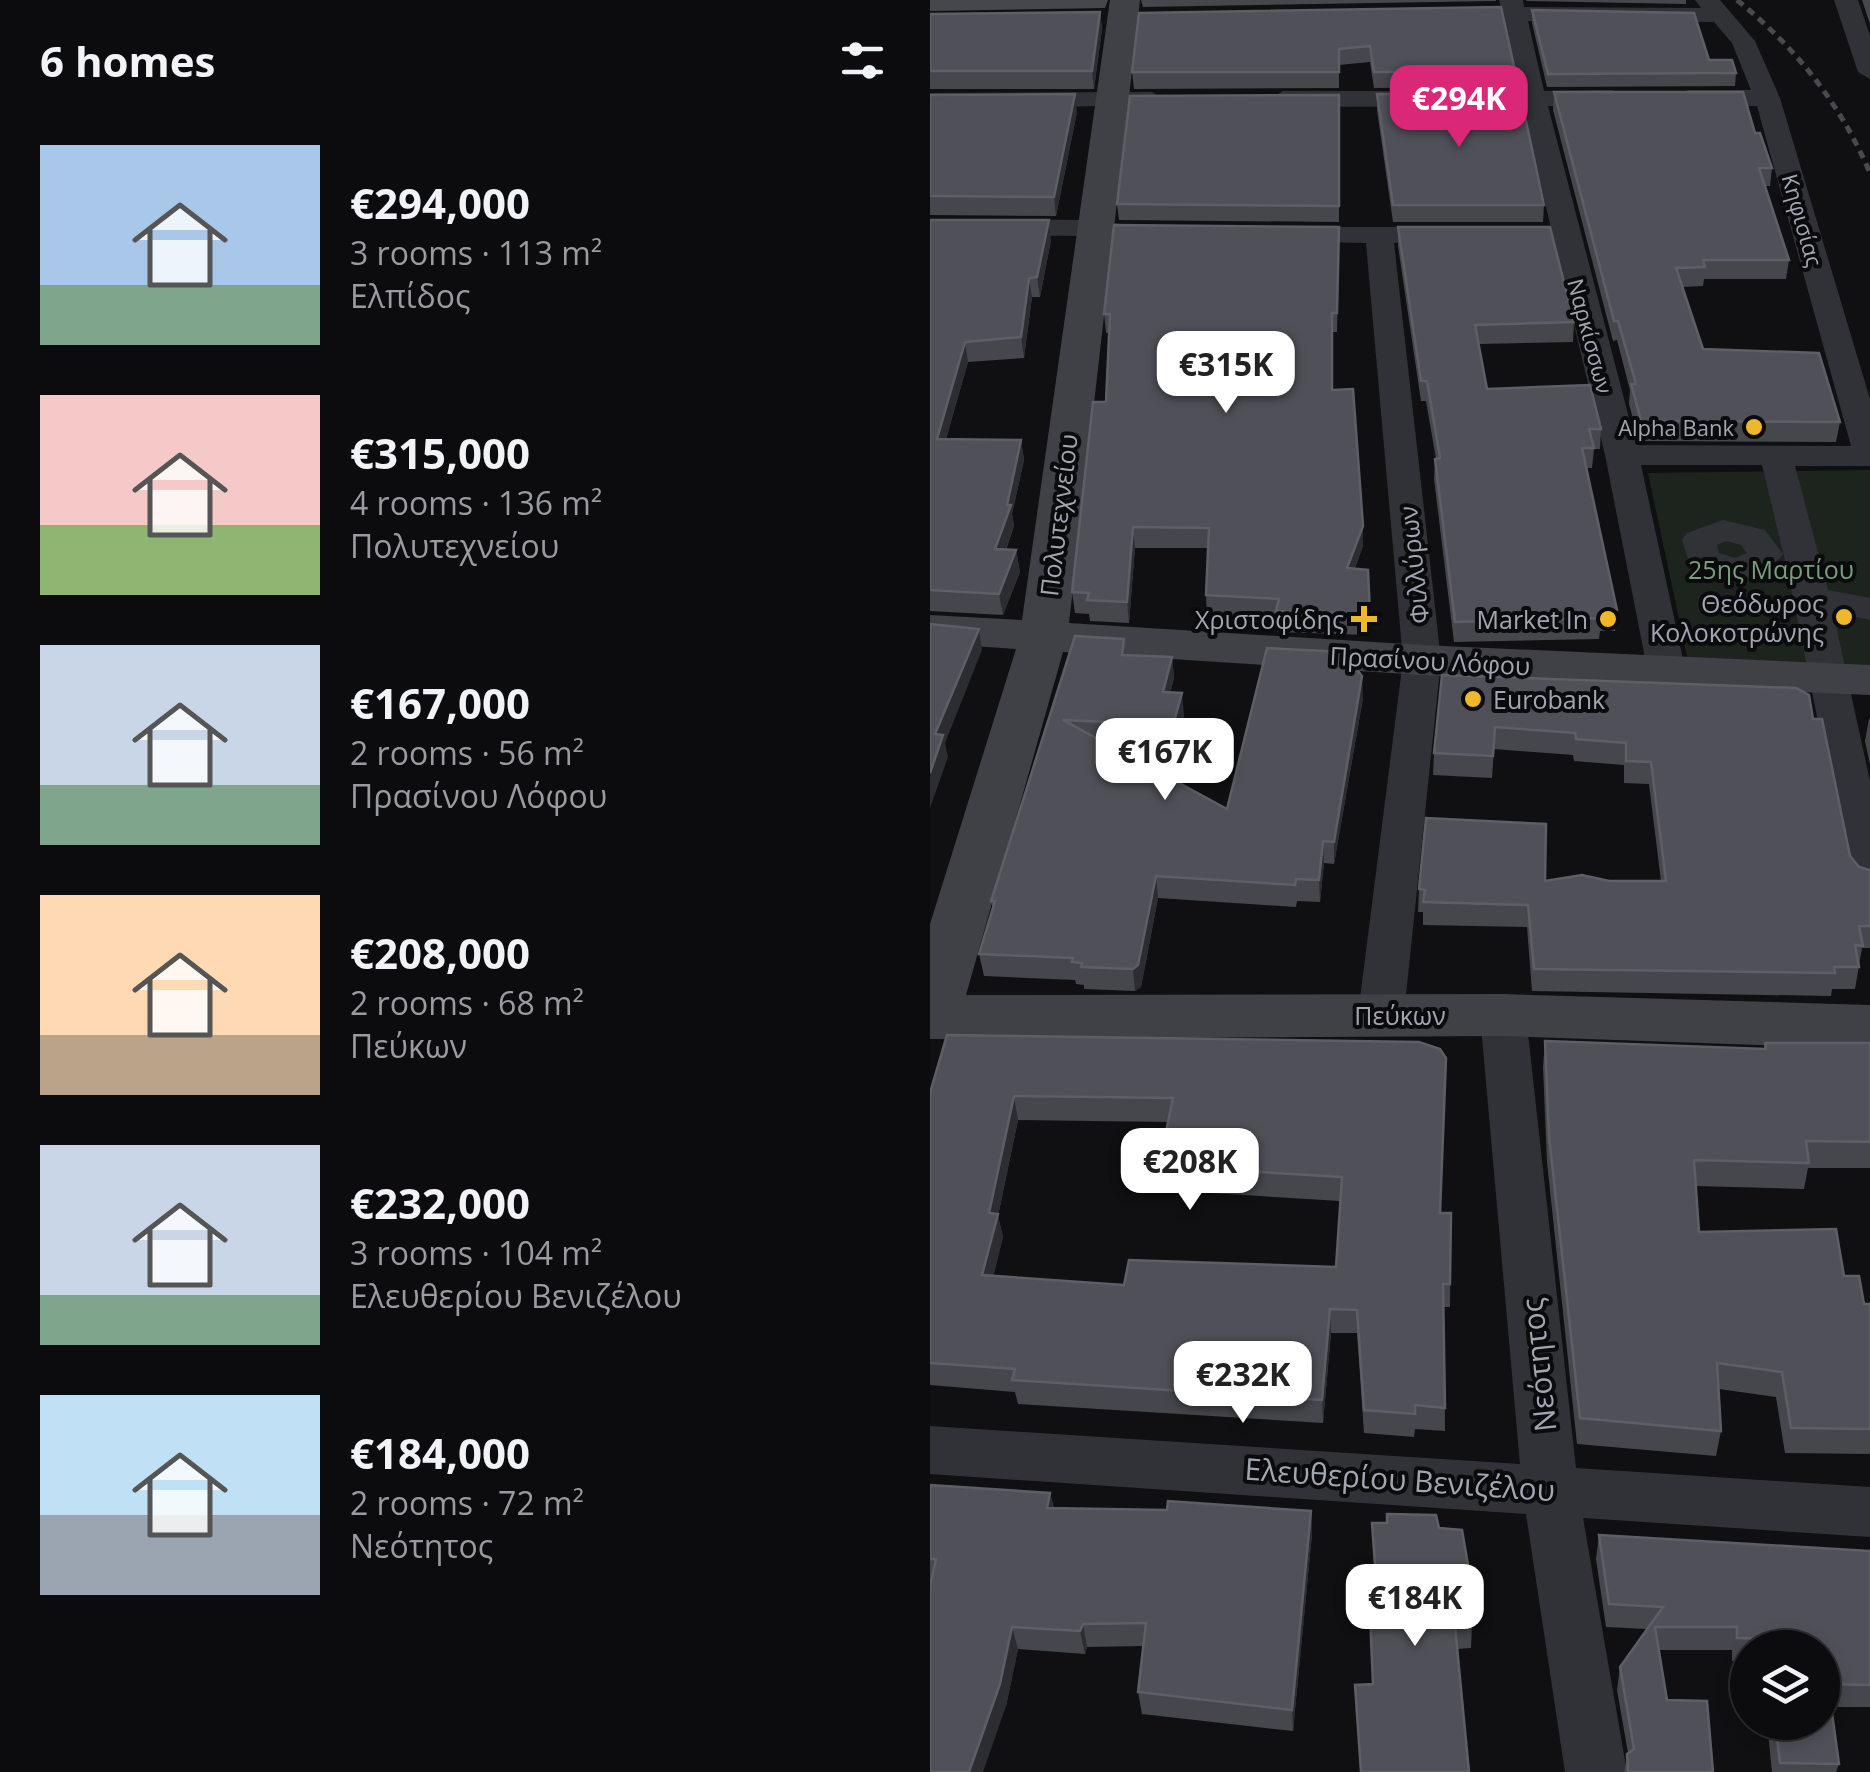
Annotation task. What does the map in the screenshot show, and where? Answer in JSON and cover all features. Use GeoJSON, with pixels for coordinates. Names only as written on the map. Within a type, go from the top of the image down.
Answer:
{"type":"FeatureCollection","features":[{"type":"Feature","properties":{"kind":"street"},"geometry":{"type":"LineString","coordinates":[[1869,70],[1846,0],[1870,1]]}},
{"type":"Feature","properties":{"kind":"street"},"geometry":{"type":"LineString","coordinates":[[1422,15],[1512,6],[1716,7]]}},
{"type":"Feature","properties":{"kind":"street","name":"Ναρκίσσων"},"geometry":{"type":"LineString","coordinates":[[1512,6],[1564,234],[1622,455],[1667,673]]}},
{"type":"Feature","properties":{"kind":"street","name":"Κηφισίας"},"geometry":{"type":"LineString","coordinates":[[1716,7],[1743,41],[1768,98],[1870,455]]}},
{"type":"Feature","properties":{"kind":"street","name":"Πολυτεχνείου"},"geometry":{"type":"LineString","coordinates":[[930,1016],[1044,635],[1122,16]]}},
{"type":"Feature","properties":{"kind":"street"},"geometry":{"type":"LineString","coordinates":[[1264,99],[1632,98]]}},
{"type":"Feature","properties":{"kind":"street"},"geometry":{"type":"LineString","coordinates":[[1670,98],[1768,98]]}},
{"type":"Feature","properties":{"kind":"street"},"geometry":{"type":"LineString","coordinates":[[930,101],[1188,100]]}},
{"type":"Feature","properties":{"kind":"street"},"geometry":{"type":"LineString","coordinates":[[930,227],[1094,228],[1170,234]]}},
{"type":"Feature","properties":{"kind":"street"},"geometry":{"type":"LineString","coordinates":[[1246,234],[1435,235]]}},
{"type":"Feature","properties":{"kind":"street"},"geometry":{"type":"LineString","coordinates":[[1527,234],[1564,234]]}},
{"type":"Feature","properties":{"kind":"street","name":"Φιλλύρων"},"geometry":{"type":"LineString","coordinates":[[1379,235],[1422,660],[1381,1014]]}},
{"type":"Feature","properties":{"kind":"street"},"geometry":{"type":"LineString","coordinates":[[1622,455],[1780,471],[1870,474]]}},
{"type":"Feature","properties":{"kind":"street"},"geometry":{"type":"LineString","coordinates":[[1780,471],[1870,455]]}},
{"type":"Feature","properties":{"kind":"street"},"geometry":{"type":"LineString","coordinates":[[1780,471],[1782,551],[1811,597],[1849,679],[1870,876]]}},
{"type":"Feature","properties":{"kind":"street"},"geometry":{"type":"LineString","coordinates":[[1644,550],[1697,549],[1702,558],[1731,568],[1759,562],[1782,551]]}},
{"type":"Feature","properties":{"kind":"street"},"geometry":{"type":"LineString","coordinates":[[1811,597],[1870,609]]}},
{"type":"Feature","properties":{"kind":"street","name":"Πρασίνου Λόφου"},"geometry":{"type":"LineString","coordinates":[[930,629],[1422,660],[1849,679]]}},
{"type":"Feature","properties":{"kind":"street","name":"Πεύκων"},"geometry":{"type":"LineString","coordinates":[[930,1016],[1503,1015],[1870,1026]]}},
{"type":"Feature","properties":{"kind":"street","name":"Νεότητος"},"geometry":{"type":"LineString","coordinates":[[1503,1015],[1550,1488],[1596,1772]]}},
{"type":"Feature","properties":{"kind":"street","name":"Ελευθερίου Βενιζέλου"},"geometry":{"type":"LineString","coordinates":[[930,1450],[1870,1512]]}},
{"type":"Feature","properties":{"kind":"green space","name":"25ης Μαρτίου"},"geometry":{"type":"Polygon","coordinates":[[[1870,470],[1870,672],[1689,665],[1648,473],[1870,470]]]}},
{"type":"Feature","properties":{"kind":"building"},"geometry":{"type":"Polygon","coordinates":[[[1501,7],[1515,71],[1374,72],[1370,46],[1339,49],[1339,72],[1132,72],[1139,13],[1501,7]]]}},
{"type":"Feature","properties":{"kind":"building"},"geometry":{"type":"Polygon","coordinates":[[[1532,10],[1694,13],[1709,60],[1732,60],[1736,73],[1548,74],[1532,10]]]}},
{"type":"Feature","properties":{"kind":"building"},"geometry":{"type":"Polygon","coordinates":[[[1100,12],[1092,71],[930,71],[930,14],[1100,12]]]}},
{"type":"Feature","properties":{"kind":"building"},"geometry":{"type":"Polygon","coordinates":[[[1554,92],[1743,92],[1755,133],[1760,133],[1772,168],[1759,168],[1789,260],[1703,260],[1705,267],[1676,268],[1703,349],[1819,353],[1840,422],[1641,421],[1631,384],[1636,384],[1618,321],[1614,321],[1554,92]]]}},
{"type":"Feature","properties":{"kind":"building"},"geometry":{"type":"Polygon","coordinates":[[[1520,93],[1544,205],[1393,205],[1377,94],[1520,93]]]}},
{"type":"Feature","properties":{"kind":"building"},"geometry":{"type":"Polygon","coordinates":[[[1075,94],[1054,197],[930,196],[930,95],[1075,94]]]}},
{"type":"Feature","properties":{"kind":"building"},"geometry":{"type":"Polygon","coordinates":[[[1339,95],[1339,206],[1117,204],[1130,96],[1339,95]]]}},
{"type":"Feature","properties":{"kind":"building"},"geometry":{"type":"Polygon","coordinates":[[[930,220],[1049,220],[1037,277],[1029,278],[1021,337],[965,342],[937,439],[1021,440],[1007,505],[1011,505],[995,549],[1016,550],[999,594],[930,590],[930,220]]]}},
{"type":"Feature","properties":{"kind":"building"},"geometry":{"type":"Polygon","coordinates":[[[1114,225],[1339,227],[1337,313],[1332,313],[1332,390],[1353,389],[1363,526],[1347,568],[1368,570],[1370,614],[1276,611],[1279,599],[1206,595],[1209,528],[1133,527],[1127,602],[1087,600],[1089,593],[1072,592],[1093,402],[1106,402],[1110,314],[1104,314],[1114,225]]]}},
{"type":"Feature","properties":{"kind":"building"},"geometry":{"type":"Polygon","coordinates":[[[1398,227],[1550,227],[1574,322],[1475,325],[1487,389],[1590,385],[1601,429],[1589,429],[1594,448],[1582,448],[1617,610],[1599,611],[1601,618],[1455,622],[1435,459],[1440,458],[1427,381],[1421,381],[1398,227]]]}},
{"type":"Feature","properties":{"kind":"building"},"geometry":{"type":"Polygon","coordinates":[[[930,624],[979,629],[935,734],[943,735],[930,773],[930,624]]]}},
{"type":"Feature","properties":{"kind":"building"},"geometry":{"type":"Polygon","coordinates":[[[1075,636],[1124,639],[1122,655],[1172,657],[1163,692],[1182,693],[1173,725],[1063,720],[1227,809],[1267,648],[1343,652],[1362,676],[1334,842],[1323,841],[1319,880],[1296,879],[1295,885],[1156,876],[1138,965],[1133,969],[1081,967],[1082,963],[1072,962],[1073,958],[979,954],[995,901],[991,901],[1075,636]]]}},
{"type":"Feature","properties":{"kind":"building"},"geometry":{"type":"Polygon","coordinates":[[[1442,675],[1796,688],[1809,695],[1813,719],[1822,719],[1850,856],[1859,867],[1870,870],[1870,926],[1859,926],[1863,946],[1855,945],[1859,967],[1834,967],[1835,973],[1534,969],[1528,905],[1423,902],[1425,890],[1419,889],[1426,818],[1546,824],[1545,881],[1582,875],[1609,881],[1666,881],[1651,762],[1626,761],[1626,743],[1576,739],[1575,733],[1495,727],[1493,756],[1434,753],[1442,675]]]}},
{"type":"Feature","properties":{"kind":"building"},"geometry":{"type":"Polygon","coordinates":[[[947,1035],[1419,1042],[1440,1049],[1446,1058],[1440,1213],[1451,1213],[1450,1284],[1443,1284],[1445,1408],[1415,1405],[1415,1414],[1364,1410],[1357,1310],[1330,1309],[1322,1400],[1012,1380],[1015,1369],[930,1363],[930,1093],[947,1035]],[[1014,1096],[989,1213],[998,1214],[982,1275],[1124,1285],[1129,1260],[1336,1267],[1342,1177],[1159,1166],[1173,1098],[1014,1096]]]}},
{"type":"Feature","properties":{"kind":"building"},"geometry":{"type":"Polygon","coordinates":[[[1545,1041],[1766,1049],[1765,1043],[1870,1043],[1870,1142],[1806,1141],[1809,1163],[1694,1160],[1699,1232],[1836,1229],[1844,1276],[1859,1276],[1864,1304],[1870,1304],[1870,1429],[1791,1428],[1782,1372],[1717,1363],[1721,1431],[1580,1418],[1549,1136],[1545,1041]]]}},
{"type":"Feature","properties":{"kind":"building"},"geometry":{"type":"Polygon","coordinates":[[[930,1485],[1050,1493],[1047,1508],[1167,1510],[1168,1501],[1311,1511],[1292,1710],[1138,1692],[1146,1623],[1083,1624],[1080,1631],[1012,1627],[1000,1684],[969,1772],[930,1772],[930,1586],[936,1559],[930,1559],[930,1485]]]}},
{"type":"Feature","properties":{"kind":"building"},"geometry":{"type":"Polygon","coordinates":[[[1387,1514],[1436,1515],[1439,1528],[1462,1530],[1472,1625],[1455,1626],[1469,1772],[1361,1772],[1355,1685],[1373,1684],[1368,1569],[1375,1565],[1372,1523],[1387,1523],[1387,1514]]]}},
{"type":"Feature","properties":{"kind":"building"},"geometry":{"type":"Polygon","coordinates":[[[1599,1535],[1870,1551],[1870,1685],[1840,1684],[1840,1630],[1655,1627],[1667,1700],[1707,1701],[1713,1772],[1628,1772],[1627,1754],[1634,1749],[1620,1667],[1663,1607],[1609,1604],[1599,1535]]]}},
{"type":"Feature","properties":{"kind":"building"},"geometry":{"type":"Polygon","coordinates":[[[1777,1740],[1836,1740],[1839,1764],[1780,1763],[1777,1740]]]}},
{"type":"Feature","properties":{"kind":"railway"},"geometry":{"type":"LineString","coordinates":[[1737,0],[1778,37],[1814,78],[1845,123],[1870,173]]}},
{"type":"Feature","properties":{"kind":"place","name":"Alpha Bank"},"geometry":{"type":"Point","coordinates":[1754,427]}},
{"type":"Feature","properties":{"kind":"place","name":"Θεόδωρος Κολοκοτρώνης"},"geometry":{"type":"Point","coordinates":[1844,617]}},
{"type":"Feature","properties":{"kind":"place","name":"Χριστοφίδης"},"geometry":{"type":"Point","coordinates":[1364,619]}},
{"type":"Feature","properties":{"kind":"place","name":"Market In"},"geometry":{"type":"Point","coordinates":[1608,619]}},
{"type":"Feature","properties":{"kind":"place","name":"Eurobank"},"geometry":{"type":"Point","coordinates":[1473,699]}}]}
